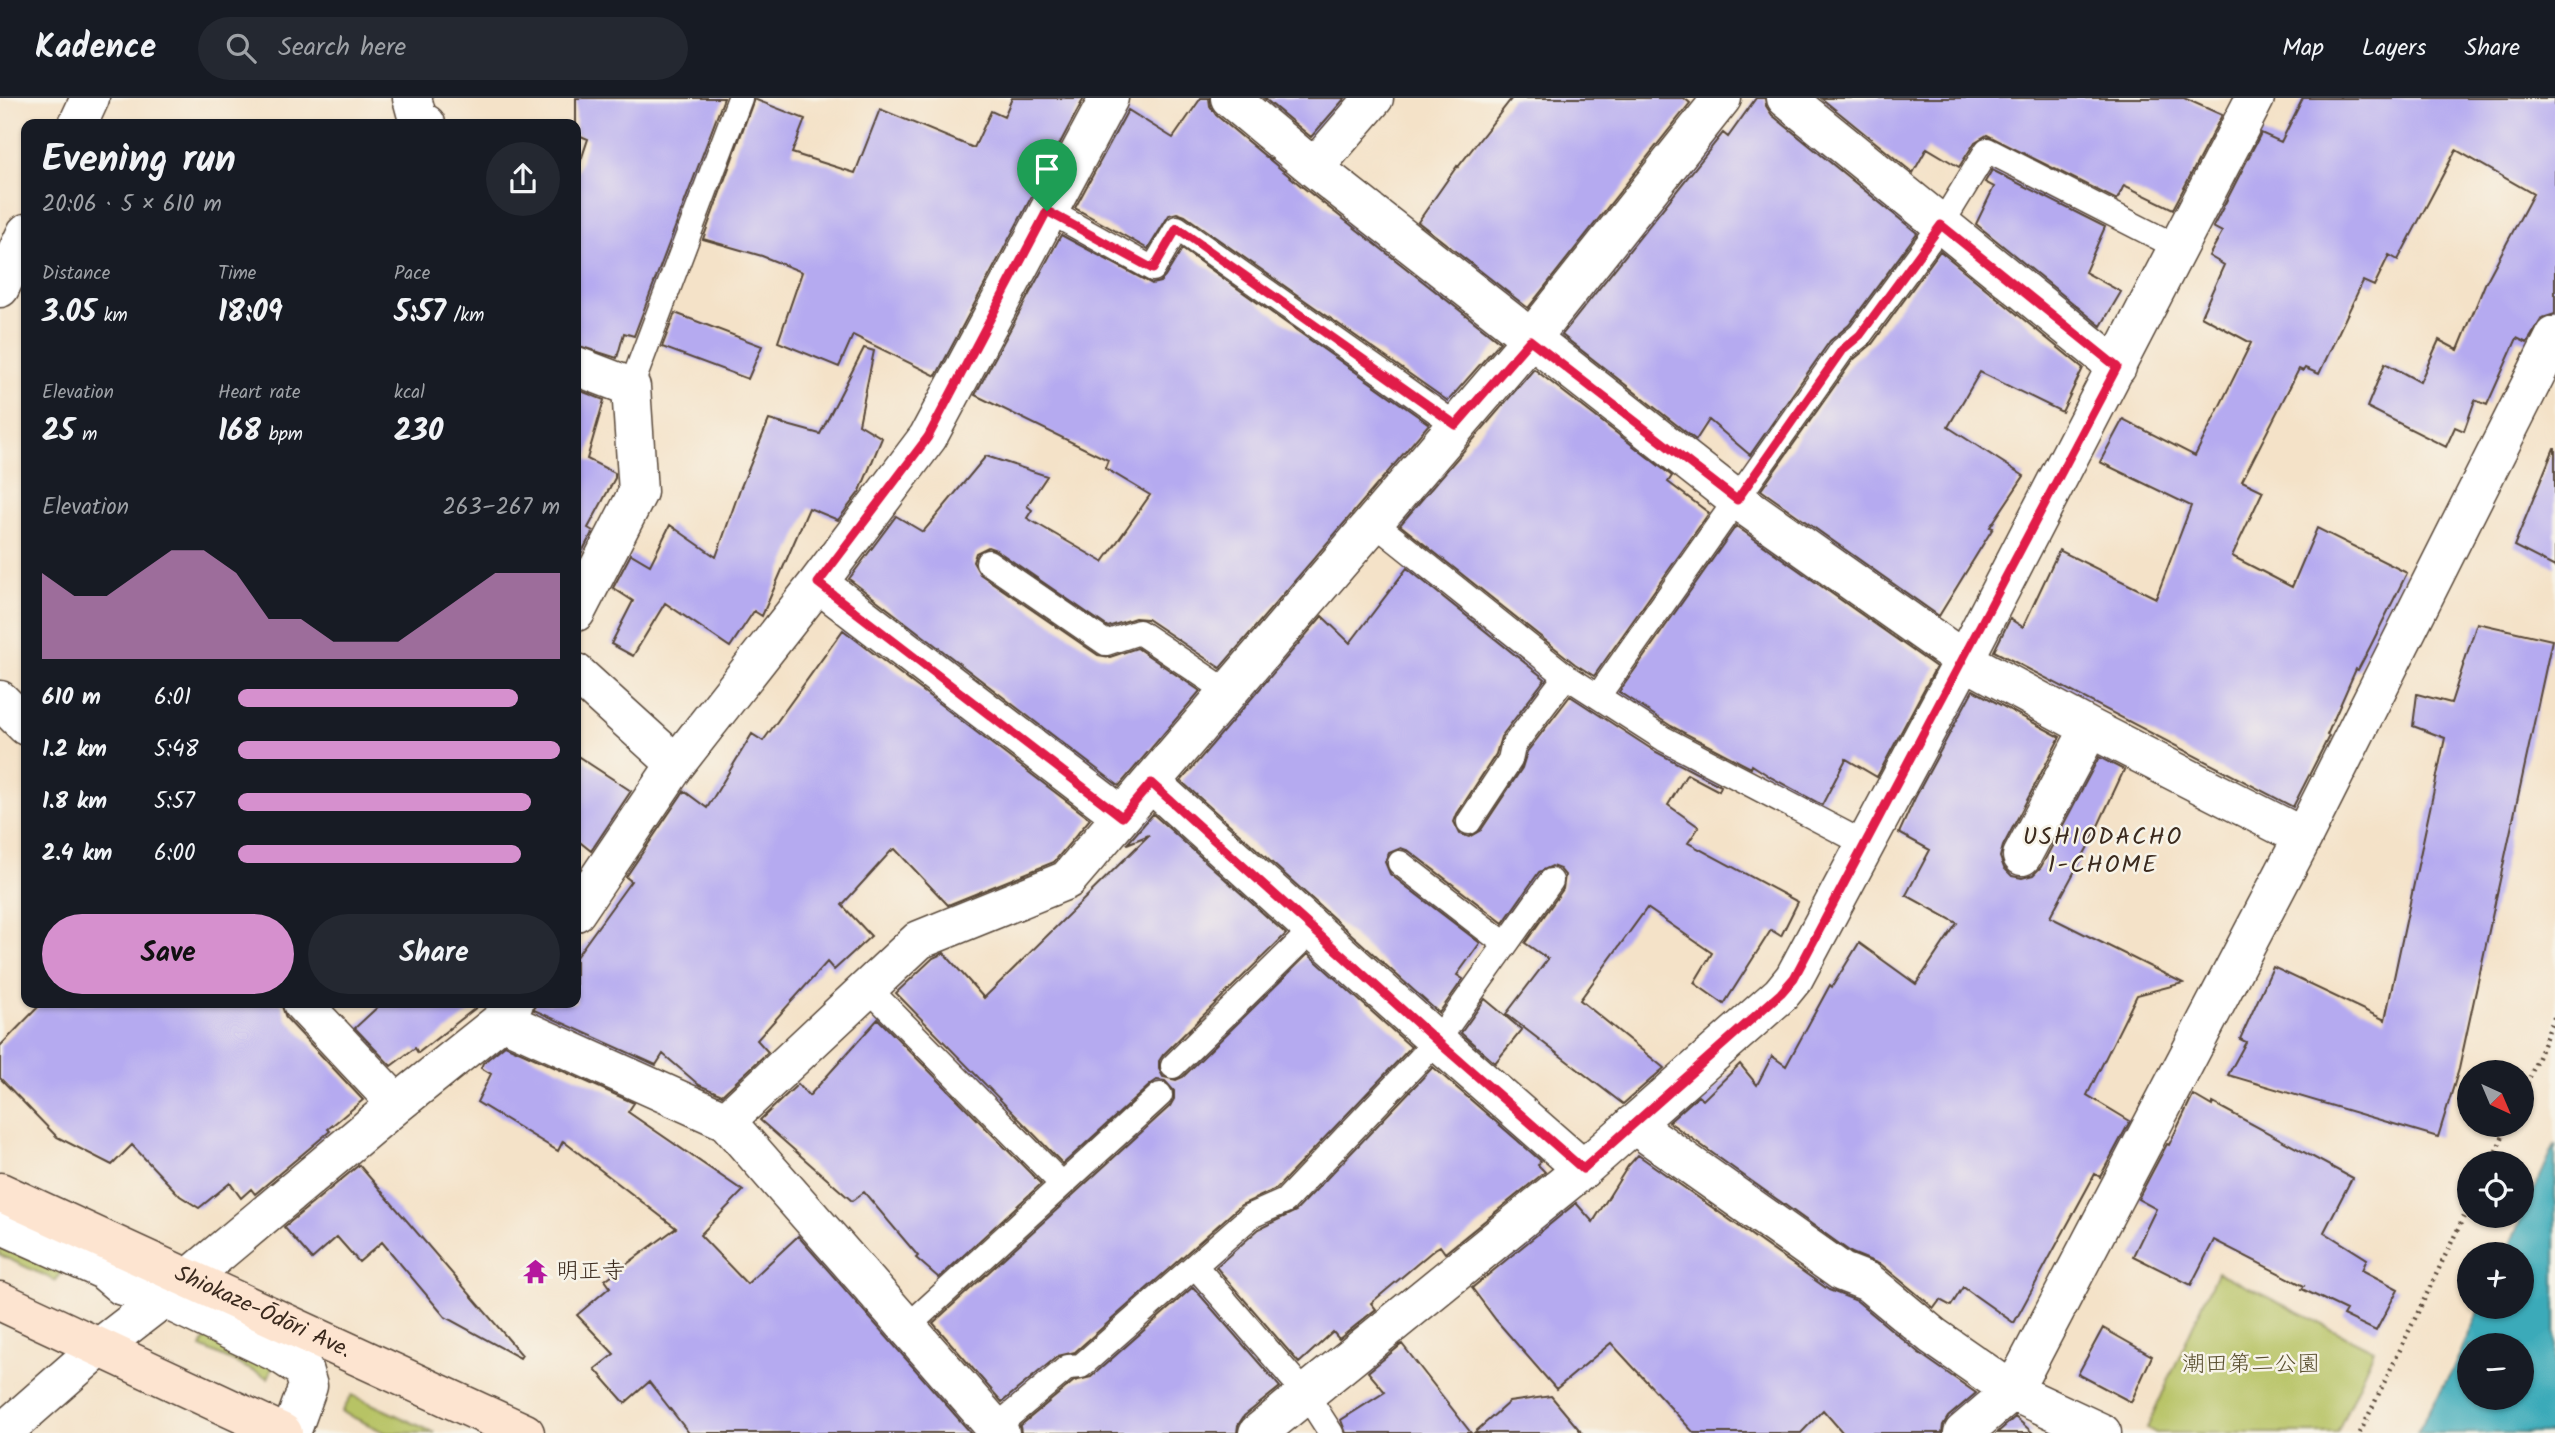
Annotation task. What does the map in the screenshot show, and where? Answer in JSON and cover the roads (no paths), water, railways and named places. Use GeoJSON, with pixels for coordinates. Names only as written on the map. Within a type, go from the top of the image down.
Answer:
{"type":"FeatureCollection","features":[{"type":"Feature","properties":{"kind":"street"},"geometry":{"type":"LineString","coordinates":[[80,119],[90,98]]}},
{"type":"Feature","properties":{"kind":"street"},"geometry":{"type":"LineString","coordinates":[[412,98],[418,119]]}},
{"type":"Feature","properties":{"kind":"street"},"geometry":{"type":"LineString","coordinates":[[581,905],[676,764],[928,437],[1109,98]]}},
{"type":"Feature","properties":{"kind":"street"},"geometry":{"type":"LineString","coordinates":[[1230,98],[1530,340],[1737,500],[1964,660],[2303,837]]}},
{"type":"Feature","properties":{"kind":"street"},"geometry":{"type":"LineString","coordinates":[[1314,168],[1374,98]]}},
{"type":"Feature","properties":{"kind":"street"},"geometry":{"type":"LineString","coordinates":[[726,1121],[919,940],[1068,880],[1530,340],[1722,98]]}},
{"type":"Feature","properties":{"kind":"street"},"geometry":{"type":"LineString","coordinates":[[1786,98],[2117,367]]}},
{"type":"Feature","properties":{"kind":"street"},"geometry":{"type":"LineString","coordinates":[[1258,1433],[1583,1169],[1781,993],[1794,978],[1964,660],[2255,98]]}},
{"type":"Feature","properties":{"kind":"street"},"geometry":{"type":"LineString","coordinates":[[0,288],[21,244]]}},
{"type":"Feature","properties":{"kind":"street"},"geometry":{"type":"LineString","coordinates":[[1963,1433],[2012,1391],[2303,837],[2555,336]]}},
{"type":"Feature","properties":{"kind":"street"},"geometry":{"type":"LineString","coordinates":[[581,368],[631,387],[638,492],[581,602]]}},
{"type":"Feature","properties":{"kind":"street"},"geometry":{"type":"LineString","coordinates":[[818,583],[1122,817]]}},
{"type":"Feature","properties":{"kind":"street"},"geometry":{"type":"LineString","coordinates":[[581,678],[676,764]]}},
{"type":"Feature","properties":{"kind":"street"},"geometry":{"type":"LineString","coordinates":[[0,700],[21,721]]}},
{"type":"Feature","properties":{"kind":"street"},"geometry":{"type":"LineString","coordinates":[[2022,856],[2090,728]]}},
{"type":"Feature","properties":{"kind":"street"},"geometry":{"type":"LineString","coordinates":[[1151,783],[1583,1169]]}},
{"type":"Feature","properties":{"kind":"street"},"geometry":{"type":"LineString","coordinates":[[307,1008],[397,1104]]}},
{"type":"Feature","properties":{"kind":"street"},"geometry":{"type":"LineString","coordinates":[[2,1433],[100,1347],[176,1289],[508,1012],[726,1121],[998,1430]]}},
{"type":"Feature","properties":{"kind":"street"},"geometry":{"type":"LineString","coordinates":[[1633,1124],[1842,1272],[1868,1282],[1933,1336],[2012,1391],[2102,1433]]}},
{"type":"Feature","properties":{"kind":"street","name":"Shiokaze-Ōdōri Ave."},"geometry":{"type":"LineString","coordinates":[[0,1192],[176,1289],[347,1351],[495,1423],[525,1433]]}},
{"type":"Feature","properties":{"kind":"street"},"geometry":{"type":"LineString","coordinates":[[0,1224],[103,1270],[176,1289],[303,1369],[308,1385],[291,1433]]}},
{"type":"Feature","properties":{"kind":"street"},"geometry":{"type":"LineString","coordinates":[[100,1347],[128,1315],[132,1301],[121,1283],[103,1270]]}},
{"type":"Feature","properties":{"kind":"street"},"geometry":{"type":"LineString","coordinates":[[1,1301],[283,1433]]}},
{"type":"Feature","properties":{"kind":"street"},"geometry":{"type":"LineString","coordinates":[[291,1433],[347,1351]]}},
{"type":"Feature","properties":{"kind":"lane"},"geometry":{"type":"LineString","coordinates":[[631,387],[740,98]]}},
{"type":"Feature","properties":{"kind":"lane"},"geometry":{"type":"LineString","coordinates":[[1598,696],[1842,350],[1860,335],[1941,225],[1987,150],[2178,247]]}},
{"type":"Feature","properties":{"kind":"lane"},"geometry":{"type":"LineString","coordinates":[[1047,211],[1153,269],[1177,228],[1456,425]]}},
{"type":"Feature","properties":{"kind":"lane"},"geometry":{"type":"LineString","coordinates":[[1373,522],[1566,676],[1664,739],[1865,844]]}},
{"type":"Feature","properties":{"kind":"lane"},"geometry":{"type":"LineString","coordinates":[[988,562],[1106,643],[1139,632],[1228,692]]}},
{"type":"Feature","properties":{"kind":"lane"},"geometry":{"type":"LineString","coordinates":[[1469,822],[1510,760],[1513,746],[1566,676]]}},
{"type":"Feature","properties":{"kind":"lane"},"geometry":{"type":"LineString","coordinates":[[1400,863],[1505,944]]}},
{"type":"Feature","properties":{"kind":"lane"},"geometry":{"type":"LineString","coordinates":[[998,1430],[1068,1367],[1081,1366],[1251,1216],[1285,1201],[1437,1041],[1551,881]]}},
{"type":"Feature","properties":{"kind":"lane"},"geometry":{"type":"LineString","coordinates":[[1173,1066],[1313,929]]}},
{"type":"Feature","properties":{"kind":"lane"},"geometry":{"type":"LineString","coordinates":[[868,988],[1062,1184]]}},
{"type":"Feature","properties":{"kind":"lane"},"geometry":{"type":"LineString","coordinates":[[908,1326],[1160,1095]]}},
{"type":"Feature","properties":{"kind":"lane"},"geometry":{"type":"LineString","coordinates":[[1195,1266],[1306,1394],[1331,1433]]}},
{"type":"Feature","properties":{"kind":"water"},"geometry":{"type":"Polygon","coordinates":[[[2555,1144],[2555,1433],[2417,1433],[2457,1360],[2457,1410],[2534,1410],[2534,1333],[2469,1333],[2476,1319],[2534,1319],[2534,1242],[2511,1242],[2517,1228],[2534,1228],[2534,1191],[2555,1144]]]}},
{"type":"Feature","properties":{"kind":"place","name":"明正寺"},"geometry":{"type":"Point","coordinates":[536,1272]}},
{"type":"Feature","properties":{"kind":"district","name":"USHIODACHO 1-CHOME"},"geometry":{"type":"Point","coordinates":[2103,851]}},
{"type":"Feature","properties":{"kind":"park label","name":"潮田第二公園"},"geometry":{"type":"Point","coordinates":[2251,1365]}}]}
